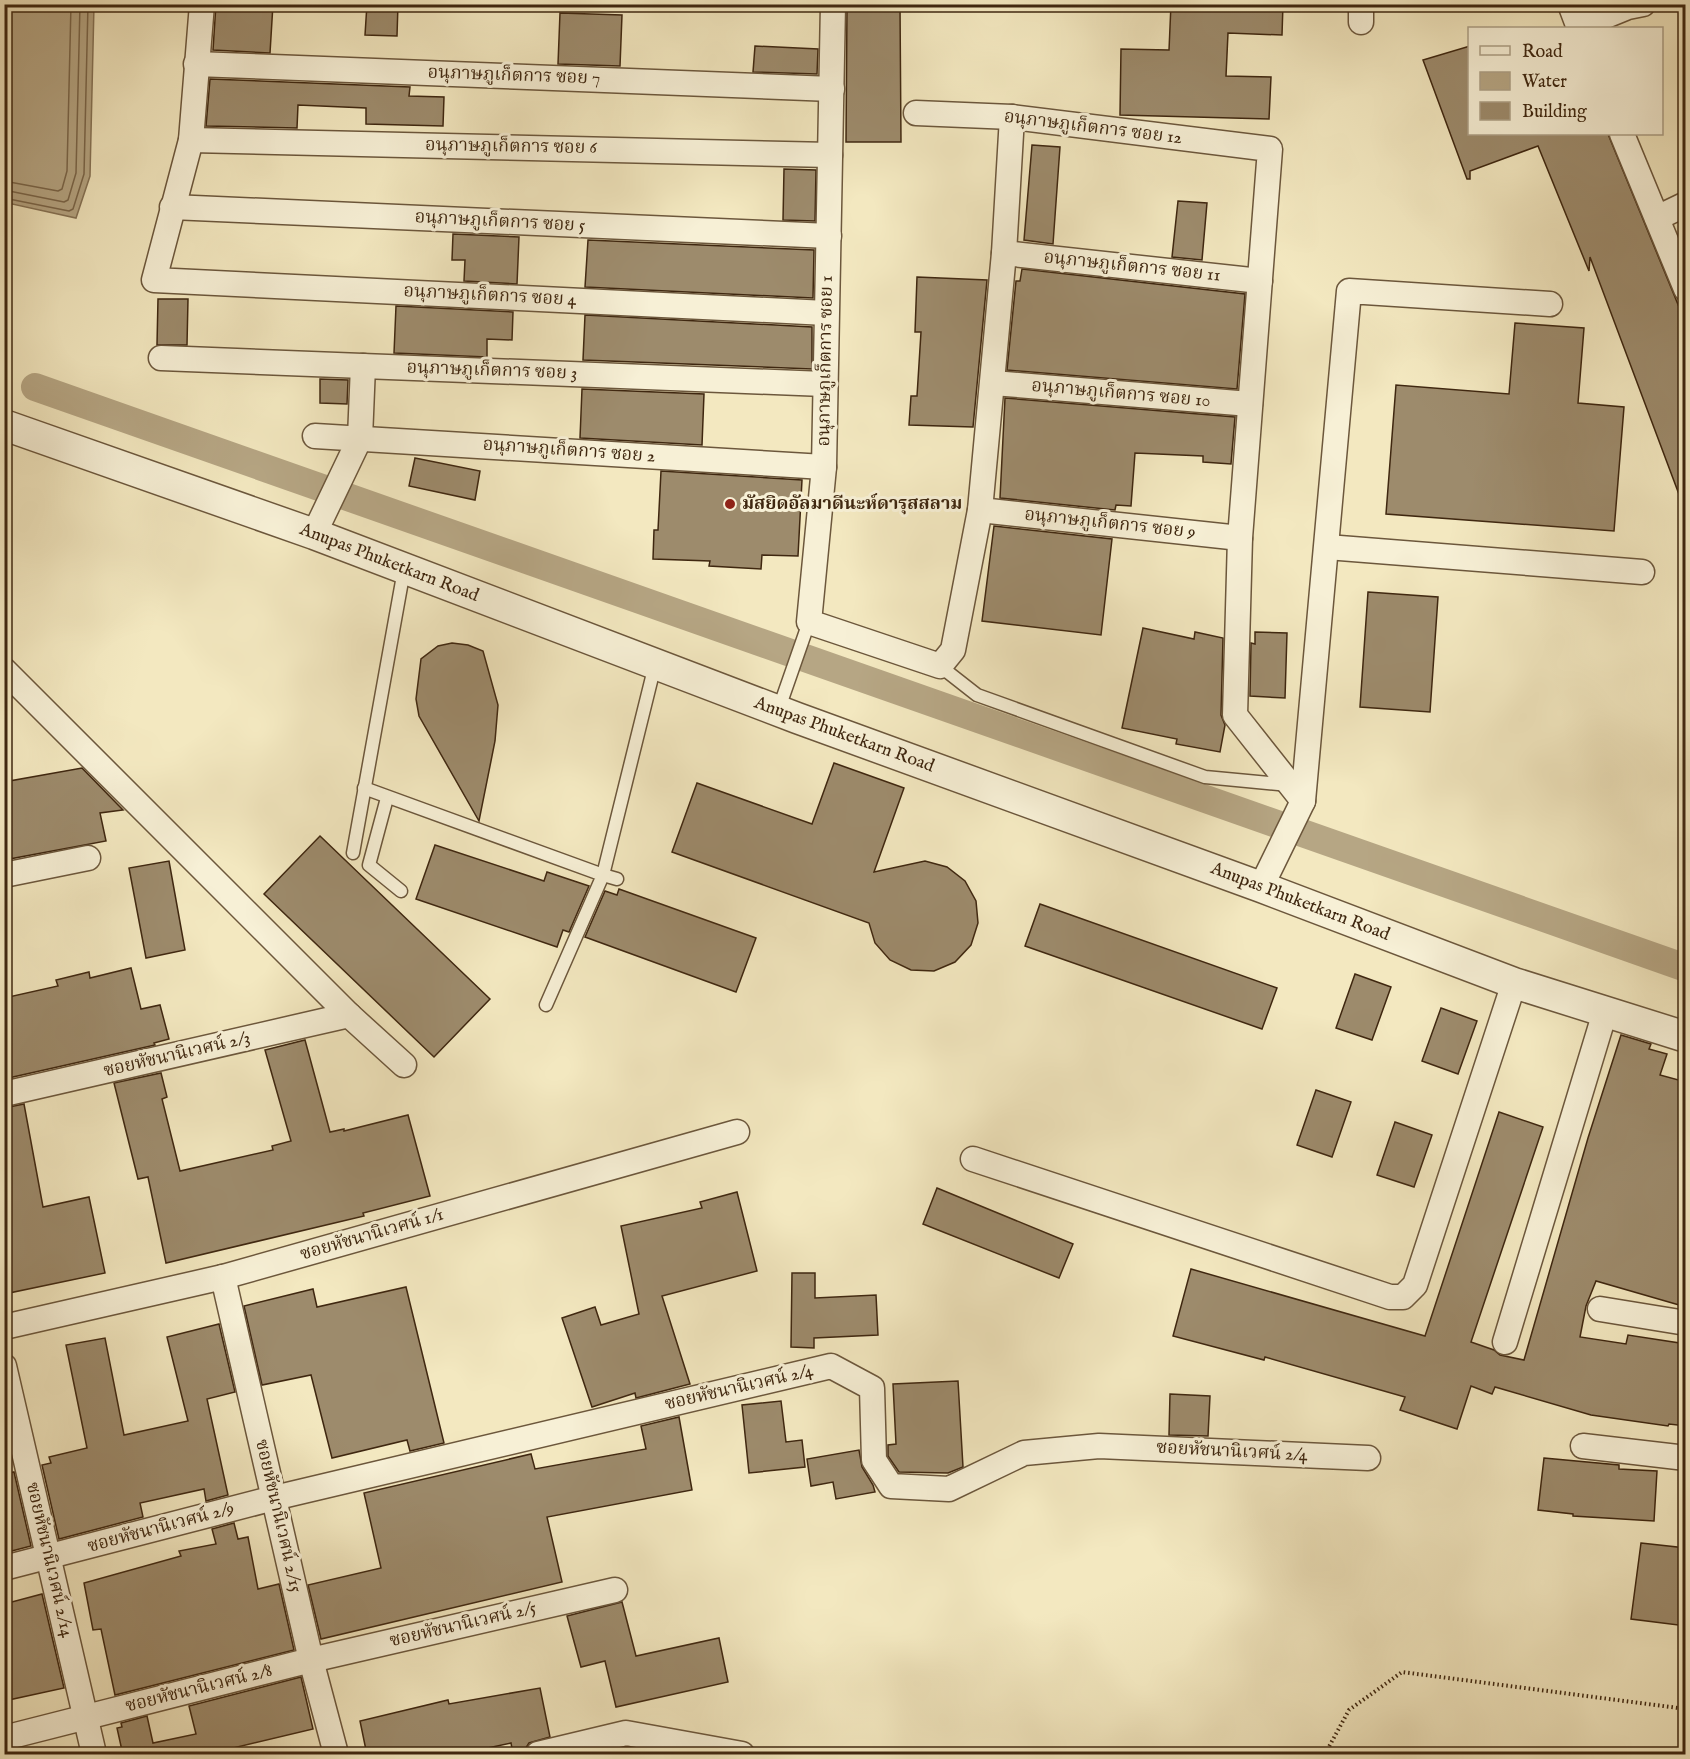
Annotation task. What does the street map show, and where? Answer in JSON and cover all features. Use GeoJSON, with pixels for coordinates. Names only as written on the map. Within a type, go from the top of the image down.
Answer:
{"type":"FeatureCollection","features":[{"type":"Feature","properties":{"kind":"street"},"geometry":{"type":"LineString","coordinates":[[172,207],[191,140],[202,4]]}},
{"type":"Feature","properties":{"kind":"street","name":"อนุภาษภูเก็ตการ ซอย 1"},"geometry":{"type":"LineString","coordinates":[[809,622],[824,467],[833,4]]}},
{"type":"Feature","properties":{"kind":"street"},"geometry":{"type":"LineString","coordinates":[[1570,4],[1579,27]]}},
{"type":"Feature","properties":{"kind":"street"},"geometry":{"type":"LineString","coordinates":[[1581,27],[1628,7],[1643,4]]}},
{"type":"Feature","properties":{"kind":"street","name":"อนุภาษภูเก็ตการ ซอย 7"},"geometry":{"type":"LineString","coordinates":[[196,64],[832,89]]}},
{"type":"Feature","properties":{"kind":"street","name":"อนุภาษภูเก็ตการ ซอย 12"},"geometry":{"type":"LineString","coordinates":[[916,113],[1012,117],[1270,149],[1260,281]]}},
{"type":"Feature","properties":{"kind":"street"},"geometry":{"type":"LineString","coordinates":[[809,622],[940,666],[954,650],[980,510],[1004,253],[1012,117]]}},
{"type":"Feature","properties":{"kind":"street"},"geometry":{"type":"LineString","coordinates":[[1622,135],[1686,289]]}},
{"type":"Feature","properties":{"kind":"street","name":"อนุภาษภูเก็ตการ ซอย 6"},"geometry":{"type":"LineString","coordinates":[[191,140],[830,155]]}},
{"type":"Feature","properties":{"kind":"street"},"geometry":{"type":"LineString","coordinates":[[1657,218],[1686,204]]}},
{"type":"Feature","properties":{"kind":"street","name":"อนุภาษภูเก็ตการ ซอย 5"},"geometry":{"type":"LineString","coordinates":[[172,207],[829,236]]}},
{"type":"Feature","properties":{"kind":"street","name":"อนุภาษภูเก็ตการ ซอย 4"},"geometry":{"type":"LineString","coordinates":[[172,207],[154,280],[826,313]]}},
{"type":"Feature","properties":{"kind":"street","name":"อนุภาษภูเก็ตการ ซอย 11"},"geometry":{"type":"LineString","coordinates":[[1004,253],[1260,281]]}},
{"type":"Feature","properties":{"kind":"street"},"geometry":{"type":"LineString","coordinates":[[1260,281],[1240,538],[1235,715],[1297,793]]}},
{"type":"Feature","properties":{"kind":"street"},"geometry":{"type":"LineString","coordinates":[[1261,887],[1297,793],[1327,548],[1349,291],[1550,304]]}},
{"type":"Feature","properties":{"kind":"street","name":"อนุภาษภูเก็ตการ ซอย 3"},"geometry":{"type":"LineString","coordinates":[[161,358],[824,384]]}},
{"type":"Feature","properties":{"kind":"street"},"geometry":{"type":"LineString","coordinates":[[314,534],[360,438],[363,366]]}},
{"type":"Feature","properties":{"kind":"street","name":"อนุภาษภูเก็ตการ ซอย 10"},"geometry":{"type":"LineString","coordinates":[[993,383],[1250,404]]}},
{"type":"Feature","properties":{"kind":"street","name":"Anupas Phuketkarn Road"},"geometry":{"type":"LineString","coordinates":[[4,425],[314,534],[655,665],[1261,887],[1514,983],[1686,1037]]}},
{"type":"Feature","properties":{"kind":"street","name":"อนุภาษภูเก็ตการ ซอย 2"},"geometry":{"type":"LineString","coordinates":[[315,436],[824,467]]}},
{"type":"Feature","properties":{"kind":"street","name":"อนุภาษภูเก็ตการ ซอย 9"},"geometry":{"type":"LineString","coordinates":[[980,510],[1240,538]]}},
{"type":"Feature","properties":{"kind":"street"},"geometry":{"type":"LineString","coordinates":[[1327,548],[1642,572]]}},
{"type":"Feature","properties":{"kind":"street"},"geometry":{"type":"LineString","coordinates":[[4,670],[349,1015],[404,1065]]}},
{"type":"Feature","properties":{"kind":"street"},"geometry":{"type":"LineString","coordinates":[[4,875],[88,858]]}},
{"type":"Feature","properties":{"kind":"street"},"geometry":{"type":"LineString","coordinates":[[973,1160],[1390,1297],[1403,1297],[1415,1285],[1514,983]]}},
{"type":"Feature","properties":{"kind":"street"},"geometry":{"type":"LineString","coordinates":[[1505,1342],[1605,1011]]}},
{"type":"Feature","properties":{"kind":"street","name":"ซอยหัชนานิเวศน์ 2/3"},"geometry":{"type":"LineString","coordinates":[[4,1094],[349,1015]]}},
{"type":"Feature","properties":{"kind":"street","name":"ซอยหัชนานิเวศน์ 1/1"},"geometry":{"type":"LineString","coordinates":[[4,1327],[223,1278],[736,1132]]}},
{"type":"Feature","properties":{"kind":"street","name":"ซอยหัชนานิเวศน์ 2/15"},"geometry":{"type":"LineString","coordinates":[[223,1278],[311,1660],[336,1755]]}},
{"type":"Feature","properties":{"kind":"street"},"geometry":{"type":"LineString","coordinates":[[1600,1309],[1686,1323]]}},
{"type":"Feature","properties":{"kind":"street","name":"ซอยหัชนานิเวศน์ 2/14"},"geometry":{"type":"LineString","coordinates":[[4,1366],[94,1755]]}},
{"type":"Feature","properties":{"kind":"street","name":"ซอยหัชนานิเวศน์ 2/4"},"geometry":{"type":"LineString","coordinates":[[274,1498],[831,1366],[872,1388],[874,1460],[891,1486],[950,1489],[1024,1453],[1099,1446],[1368,1458]]}},
{"type":"Feature","properties":{"kind":"street"},"geometry":{"type":"LineString","coordinates":[[1583,1446],[1686,1458]]}},
{"type":"Feature","properties":{"kind":"street","name":"ซอยหัชนานิเวศน์ 2/9"},"geometry":{"type":"LineString","coordinates":[[4,1568],[274,1498]]}},
{"type":"Feature","properties":{"kind":"street","name":"ซอยหัชนานิเวศน์ 2/5"},"geometry":{"type":"LineString","coordinates":[[311,1660],[615,1590]]}},
{"type":"Feature","properties":{"kind":"street","name":"ซอยหัชนานิเวศน์ 2/8"},"geometry":{"type":"LineString","coordinates":[[4,1738],[311,1660]]}},
{"type":"Feature","properties":{"kind":"street"},"geometry":{"type":"LineString","coordinates":[[538,1755],[626,1733],[742,1755]]}},
{"type":"Feature","properties":{"kind":"lane"},"geometry":{"type":"LineString","coordinates":[[353,853],[405,569]]}},
{"type":"Feature","properties":{"kind":"lane","name":"อนุภาษภูเก็ตการ ซอย 1"},"geometry":{"type":"LineString","coordinates":[[778,711],[809,622]]}},
{"type":"Feature","properties":{"kind":"lane"},"geometry":{"type":"LineString","coordinates":[[546,1005],[603,875],[655,665]]}},
{"type":"Feature","properties":{"kind":"lane"},"geometry":{"type":"LineString","coordinates":[[940,666],[977,695],[1205,777],[1297,793]]}},
{"type":"Feature","properties":{"kind":"lane"},"geometry":{"type":"LineString","coordinates":[[364,788],[617,879]]}},
{"type":"Feature","properties":{"kind":"lane"},"geometry":{"type":"LineString","coordinates":[[387,798],[369,865],[401,891]]}},
{"type":"Feature","properties":{"kind":"path"},"geometry":{"type":"LineString","coordinates":[[1325,1755],[1349,1710],[1402,1672],[1686,1709]]}},
{"type":"Feature","properties":{"kind":"water"},"geometry":{"type":"Polygon","coordinates":[[[5,4],[94,5],[90,176],[76,218],[8,203],[5,211],[5,4]]]}},
{"type":"Feature","properties":{"kind":"building"},"geometry":{"type":"Polygon","coordinates":[[[216,4],[273,4],[270,53],[213,50],[216,4]]]}},
{"type":"Feature","properties":{"kind":"building"},"geometry":{"type":"Polygon","coordinates":[[[367,4],[398,4],[397,36],[365,35],[367,4]]]}},
{"type":"Feature","properties":{"kind":"building"},"geometry":{"type":"Polygon","coordinates":[[[1171,4],[1283,4],[1282,35],[1228,33],[1226,76],[1271,77],[1269,119],[1120,115],[1121,49],[1169,50],[1171,4]]]}},
{"type":"Feature","properties":{"kind":"building"},"geometry":{"type":"Polygon","coordinates":[[[847,6],[900,6],[901,142],[846,142],[847,6]]]}},
{"type":"Feature","properties":{"kind":"building"},"geometry":{"type":"Polygon","coordinates":[[[560,13],[622,15],[620,66],[558,64],[560,13]]]}},
{"type":"Feature","properties":{"kind":"building"},"geometry":{"type":"Polygon","coordinates":[[[755,46],[818,49],[817,74],[753,72],[755,46]]]}},
{"type":"Feature","properties":{"kind":"building"},"geometry":{"type":"Polygon","coordinates":[[[1468,47],[1468,135],[1608,135],[1686,324],[1686,505],[1683,505],[1590,257],[1589,271],[1538,146],[1470,171],[1470,179],[1467,179],[1423,60],[1468,47]]]}},
{"type":"Feature","properties":{"kind":"building"},"geometry":{"type":"Polygon","coordinates":[[[210,79],[410,87],[409,96],[444,97],[443,126],[366,124],[366,108],[298,105],[297,128],[206,126],[210,79]]]}},
{"type":"Feature","properties":{"kind":"building"},"geometry":{"type":"Polygon","coordinates":[[[1032,145],[1060,147],[1053,244],[1024,240],[1032,145]]]}},
{"type":"Feature","properties":{"kind":"building"},"geometry":{"type":"Polygon","coordinates":[[[784,169],[816,170],[815,221],[783,220],[784,169]]]}},
{"type":"Feature","properties":{"kind":"building"},"geometry":{"type":"Polygon","coordinates":[[[1178,201],[1207,203],[1202,260],[1172,257],[1178,201]]]}},
{"type":"Feature","properties":{"kind":"building"},"geometry":{"type":"Polygon","coordinates":[[[453,234],[519,237],[517,284],[464,281],[465,260],[452,260],[453,234]]]}},
{"type":"Feature","properties":{"kind":"building"},"geometry":{"type":"Polygon","coordinates":[[[588,240],[814,250],[813,298],[585,287],[588,240]]]}},
{"type":"Feature","properties":{"kind":"building"},"geometry":{"type":"Polygon","coordinates":[[[1022,269],[1245,294],[1237,389],[1007,370],[1016,281],[1020,281],[1022,269]]]}},
{"type":"Feature","properties":{"kind":"building"},"geometry":{"type":"Polygon","coordinates":[[[917,277],[987,280],[973,427],[909,425],[911,396],[917,396],[921,332],[915,332],[917,277]]]}},
{"type":"Feature","properties":{"kind":"building"},"geometry":{"type":"Polygon","coordinates":[[[158,299],[188,299],[187,345],[157,345],[158,299]]]}},
{"type":"Feature","properties":{"kind":"building"},"geometry":{"type":"Polygon","coordinates":[[[396,306],[513,312],[512,340],[487,339],[487,357],[394,353],[396,306]]]}},
{"type":"Feature","properties":{"kind":"building"},"geometry":{"type":"Polygon","coordinates":[[[585,315],[812,327],[812,369],[583,360],[585,315]]]}},
{"type":"Feature","properties":{"kind":"building"},"geometry":{"type":"Polygon","coordinates":[[[1515,323],[1584,328],[1578,403],[1624,407],[1614,531],[1386,514],[1396,385],[1509,394],[1515,323]]]}},
{"type":"Feature","properties":{"kind":"building"},"geometry":{"type":"Polygon","coordinates":[[[320,379],[348,380],[347,404],[320,403],[320,379]]]}},
{"type":"Feature","properties":{"kind":"building"},"geometry":{"type":"Polygon","coordinates":[[[582,389],[704,394],[702,445],[580,438],[582,389]]]}},
{"type":"Feature","properties":{"kind":"building"},"geometry":{"type":"Polygon","coordinates":[[[1005,398],[1235,417],[1231,464],[1203,462],[1203,456],[1135,453],[1131,506],[1116,505],[1115,510],[1000,498],[1005,398]]]}},
{"type":"Feature","properties":{"kind":"building"},"geometry":{"type":"Polygon","coordinates":[[[415,458],[480,471],[475,500],[409,486],[415,458]]]}},
{"type":"Feature","properties":{"kind":"building","name":"มัสยิดอัลมาดีนะห์ดารุสสลาม"},"geometry":{"type":"Polygon","coordinates":[[[661,471],[802,480],[798,556],[762,555],[761,569],[709,566],[710,561],[653,559],[654,530],[658,530],[661,471]]]}},
{"type":"Feature","properties":{"kind":"building"},"geometry":{"type":"Polygon","coordinates":[[[994,526],[1112,539],[1101,635],[982,621],[994,526]]]}},
{"type":"Feature","properties":{"kind":"building"},"geometry":{"type":"Polygon","coordinates":[[[1368,592],[1438,597],[1430,712],[1360,707],[1368,592]]]}},
{"type":"Feature","properties":{"kind":"building"},"geometry":{"type":"Polygon","coordinates":[[[1143,628],[1194,639],[1195,632],[1223,638],[1221,715],[1225,725],[1220,752],[1176,744],[1177,739],[1122,728],[1143,628]]]}},
{"type":"Feature","properties":{"kind":"building"},"geometry":{"type":"Polygon","coordinates":[[[1255,632],[1287,633],[1285,698],[1250,696],[1251,643],[1255,644],[1255,632]]]}},
{"type":"Feature","properties":{"kind":"building"},"geometry":{"type":"Polygon","coordinates":[[[452,643],[468,645],[483,651],[498,705],[495,741],[479,821],[419,716],[416,699],[421,659],[438,646],[452,643]]]}},
{"type":"Feature","properties":{"kind":"building"},"geometry":{"type":"Polygon","coordinates":[[[834,763],[904,788],[874,872],[925,861],[947,867],[965,881],[976,901],[978,923],[971,945],[955,962],[934,971],[911,970],[890,960],[875,943],[869,923],[672,852],[697,783],[812,824],[834,763]]]}},
{"type":"Feature","properties":{"kind":"building"},"geometry":{"type":"Polygon","coordinates":[[[82,768],[123,810],[100,813],[106,841],[4,860],[4,782],[82,768]]]}},
{"type":"Feature","properties":{"kind":"building"},"geometry":{"type":"Polygon","coordinates":[[[320,836],[490,999],[434,1057],[264,894],[320,836]]]}},
{"type":"Feature","properties":{"kind":"building"},"geometry":{"type":"Polygon","coordinates":[[[435,845],[544,881],[547,872],[589,886],[569,932],[563,930],[557,947],[416,899],[435,845]]]}},
{"type":"Feature","properties":{"kind":"building"},"geometry":{"type":"Polygon","coordinates":[[[169,861],[185,950],[146,958],[129,868],[169,861]]]}},
{"type":"Feature","properties":{"kind":"building"},"geometry":{"type":"Polygon","coordinates":[[[619,889],[756,938],[736,992],[585,937],[605,891],[617,895],[619,889]]]}},
{"type":"Feature","properties":{"kind":"building"},"geometry":{"type":"Polygon","coordinates":[[[1040,904],[1277,988],[1262,1029],[1025,946],[1040,904]]]}},
{"type":"Feature","properties":{"kind":"building"},"geometry":{"type":"Polygon","coordinates":[[[131,968],[141,1009],[160,1005],[169,1039],[154,1043],[155,1045],[4,1079],[4,998],[58,986],[56,980],[89,972],[90,978],[131,968]]]}},
{"type":"Feature","properties":{"kind":"building"},"geometry":{"type":"Polygon","coordinates":[[[1355,974],[1391,987],[1372,1040],[1336,1028],[1355,974]]]}},
{"type":"Feature","properties":{"kind":"building"},"geometry":{"type":"Polygon","coordinates":[[[1441,1008],[1477,1021],[1458,1074],[1422,1061],[1441,1008]]]}},
{"type":"Feature","properties":{"kind":"building"},"geometry":{"type":"Polygon","coordinates":[[[1621,1035],[1651,1044],[1649,1049],[1667,1054],[1660,1075],[1686,1082],[1686,1307],[1596,1281],[1586,1306],[1580,1337],[1626,1344],[1628,1335],[1686,1344],[1686,1426],[1669,1424],[1668,1426],[1591,1415],[1495,1387],[1492,1394],[1471,1386],[1457,1429],[1400,1410],[1405,1397],[1265,1357],[1264,1360],[1173,1336],[1191,1269],[1425,1336],[1499,1112],[1543,1127],[1471,1342],[1494,1350],[1500,1355],[1524,1360],[1588,1138],[1621,1035]]]}},
{"type":"Feature","properties":{"kind":"building"},"geometry":{"type":"Polygon","coordinates":[[[305,1040],[330,1132],[344,1129],[344,1131],[408,1115],[430,1196],[363,1213],[364,1216],[166,1263],[148,1177],[138,1179],[114,1083],[161,1073],[167,1097],[162,1099],[180,1171],[273,1150],[272,1146],[291,1141],[265,1050],[305,1040]]]}},
{"type":"Feature","properties":{"kind":"building"},"geometry":{"type":"Polygon","coordinates":[[[1316,1090],[1351,1102],[1332,1157],[1297,1145],[1316,1090]]]}},
{"type":"Feature","properties":{"kind":"building"},"geometry":{"type":"Polygon","coordinates":[[[24,1104],[43,1207],[89,1197],[105,1273],[9,1293],[4,1271],[4,1108],[24,1104]]]}},
{"type":"Feature","properties":{"kind":"building"},"geometry":{"type":"Polygon","coordinates":[[[1395,1122],[1432,1135],[1414,1187],[1377,1175],[1395,1122]]]}},
{"type":"Feature","properties":{"kind":"building"},"geometry":{"type":"Polygon","coordinates":[[[937,1188],[1073,1244],[1059,1278],[923,1224],[937,1188]]]}},
{"type":"Feature","properties":{"kind":"building"},"geometry":{"type":"Polygon","coordinates":[[[737,1192],[757,1271],[662,1296],[690,1384],[636,1398],[635,1393],[592,1407],[562,1318],[595,1307],[601,1325],[639,1314],[621,1226],[702,1208],[700,1202],[737,1192]]]}},
{"type":"Feature","properties":{"kind":"building"},"geometry":{"type":"Polygon","coordinates":[[[792,1273],[815,1273],[815,1298],[876,1295],[878,1335],[814,1338],[814,1348],[791,1347],[792,1273]]]}},
{"type":"Feature","properties":{"kind":"building"},"geometry":{"type":"Polygon","coordinates":[[[406,1287],[444,1443],[410,1451],[407,1440],[332,1458],[311,1375],[262,1385],[244,1306],[313,1289],[317,1307],[406,1287]]]}},
{"type":"Feature","properties":{"kind":"building"},"geometry":{"type":"Polygon","coordinates":[[[219,1324],[235,1392],[207,1399],[228,1495],[206,1501],[204,1489],[140,1503],[143,1517],[59,1539],[42,1465],[51,1463],[49,1457],[87,1448],[66,1345],[105,1338],[124,1435],[188,1421],[167,1337],[219,1324]]]}},
{"type":"Feature","properties":{"kind":"building"},"geometry":{"type":"Polygon","coordinates":[[[958,1381],[963,1467],[948,1473],[899,1472],[888,1456],[888,1445],[896,1444],[893,1384],[958,1381]]]}},
{"type":"Feature","properties":{"kind":"building"},"geometry":{"type":"Polygon","coordinates":[[[1170,1394],[1210,1396],[1208,1436],[1169,1435],[1170,1394]]]}},
{"type":"Feature","properties":{"kind":"building"},"geometry":{"type":"Polygon","coordinates":[[[781,1401],[786,1442],[802,1440],[805,1467],[749,1473],[742,1405],[781,1401]]]}},
{"type":"Feature","properties":{"kind":"building"},"geometry":{"type":"Polygon","coordinates":[[[679,1417],[692,1490],[547,1517],[562,1582],[321,1639],[308,1585],[381,1568],[364,1493],[531,1454],[535,1469],[646,1449],[641,1426],[679,1417]]]}},
{"type":"Feature","properties":{"kind":"building"},"geometry":{"type":"Polygon","coordinates":[[[859,1450],[862,1467],[875,1492],[836,1499],[833,1482],[811,1486],[807,1459],[859,1450]]]}},
{"type":"Feature","properties":{"kind":"building"},"geometry":{"type":"Polygon","coordinates":[[[1544,1458],[1619,1465],[1619,1469],[1657,1471],[1654,1521],[1573,1516],[1573,1514],[1538,1510],[1544,1458]]]}},
{"type":"Feature","properties":{"kind":"building"},"geometry":{"type":"Polygon","coordinates":[[[14,1472],[31,1546],[4,1553],[4,1474],[14,1472]]]}},
{"type":"Feature","properties":{"kind":"building"},"geometry":{"type":"Polygon","coordinates":[[[234,1523],[238,1539],[248,1537],[258,1589],[279,1584],[294,1650],[115,1695],[101,1629],[93,1630],[84,1583],[181,1556],[179,1551],[216,1544],[212,1529],[234,1523]]]}},
{"type":"Feature","properties":{"kind":"building"},"geometry":{"type":"Polygon","coordinates":[[[1641,1543],[1686,1548],[1686,1626],[1631,1619],[1641,1543]]]}},
{"type":"Feature","properties":{"kind":"building"},"geometry":{"type":"Polygon","coordinates":[[[42,1594],[64,1688],[4,1701],[4,1604],[42,1594]]]}},
{"type":"Feature","properties":{"kind":"building"},"geometry":{"type":"Polygon","coordinates":[[[622,1602],[636,1656],[719,1638],[728,1682],[616,1707],[605,1661],[581,1667],[567,1616],[622,1602]]]}},
{"type":"Feature","properties":{"kind":"building"},"geometry":{"type":"Polygon","coordinates":[[[301,1677],[313,1729],[204,1755],[123,1755],[117,1728],[122,1727],[121,1723],[147,1716],[153,1743],[196,1734],[189,1706],[301,1677]]]}},
{"type":"Feature","properties":{"kind":"building"},"geometry":{"type":"Polygon","coordinates":[[[540,1688],[550,1737],[529,1743],[524,1751],[513,1754],[511,1743],[455,1755],[367,1755],[360,1721],[448,1700],[449,1704],[540,1688]]]}},
{"type":"Feature","properties":{"kind":"waterway"},"geometry":{"type":"LineString","coordinates":[[35,387],[1686,968]]}},
{"type":"Feature","properties":{"kind":"place","name":"มัสยิดอัลมาดีนะห์ดารุสสลาม"},"geometry":{"type":"Point","coordinates":[730,504]}}]}
